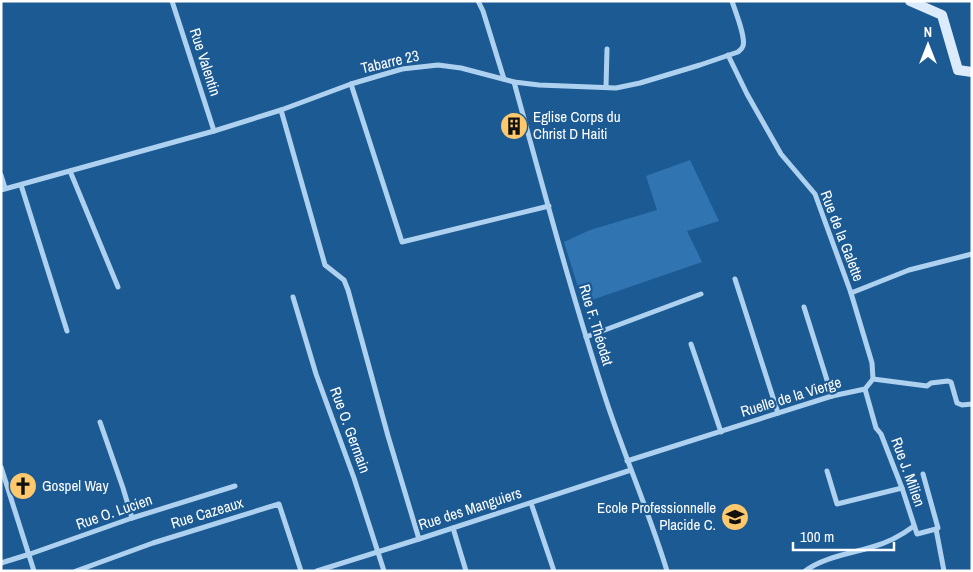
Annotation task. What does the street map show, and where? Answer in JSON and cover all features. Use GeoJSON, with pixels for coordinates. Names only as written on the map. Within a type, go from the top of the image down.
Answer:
{"type":"FeatureCollection","features":[{"type":"Feature","properties":{"kind":"street","name":"Rue Valentin"},"geometry":{"type":"LineString","coordinates":[[172,1],[214,131]]}},
{"type":"Feature","properties":{"kind":"street"},"geometry":{"type":"LineString","coordinates":[[478,1],[504,79]]}},
{"type":"Feature","properties":{"kind":"street","name":"Tabarre 23"},"geometry":{"type":"LineString","coordinates":[[3,189],[214,131],[281,110],[351,84],[402,69],[438,65],[461,68],[514,82],[539,85],[616,88],[640,84],[738,52],[742,49],[744,45],[732,1]]}},
{"type":"Feature","properties":{"kind":"street"},"geometry":{"type":"LineString","coordinates":[[910,1],[942,15],[958,70],[972,72]]}},
{"type":"Feature","properties":{"kind":"street"},"geometry":{"type":"LineString","coordinates":[[606,88],[607,49]]}},
{"type":"Feature","properties":{"kind":"street","name":"Rue de la Galette"},"geometry":{"type":"LineString","coordinates":[[728,55],[747,94],[781,154],[815,194],[851,293],[908,270],[972,254]]}},
{"type":"Feature","properties":{"kind":"street","name":"Rue F. Théodat"},"geometry":{"type":"LineString","coordinates":[[514,82],[586,337],[627,461],[659,544],[667,571]]}},
{"type":"Feature","properties":{"kind":"street"},"geometry":{"type":"LineString","coordinates":[[351,84],[402,242],[549,206]]}},
{"type":"Feature","properties":{"kind":"street"},"geometry":{"type":"LineString","coordinates":[[281,110],[325,265],[344,280],[348,290],[388,436],[419,539]]}},
{"type":"Feature","properties":{"kind":"street"},"geometry":{"type":"LineString","coordinates":[[70,171],[118,287]]}},
{"type":"Feature","properties":{"kind":"street"},"geometry":{"type":"LineString","coordinates":[[1,175],[3,189]]}},
{"type":"Feature","properties":{"kind":"street"},"geometry":{"type":"LineString","coordinates":[[21,185],[67,331]]}},
{"type":"Feature","properties":{"kind":"street"},"geometry":{"type":"LineString","coordinates":[[735,279],[778,413]]}},
{"type":"Feature","properties":{"kind":"street"},"geometry":{"type":"LineString","coordinates":[[851,293],[872,362],[874,379],[927,386],[931,383],[948,381],[951,382],[957,403],[962,406],[972,404]]}},
{"type":"Feature","properties":{"kind":"street"},"geometry":{"type":"LineString","coordinates":[[586,337],[701,294]]}},
{"type":"Feature","properties":{"kind":"street","name":"Rue O. Germain"},"geometry":{"type":"LineString","coordinates":[[293,297],[316,374],[384,571]]}},
{"type":"Feature","properties":{"kind":"street"},"geometry":{"type":"LineString","coordinates":[[804,307],[832,396]]}},
{"type":"Feature","properties":{"kind":"street"},"geometry":{"type":"LineString","coordinates":[[691,344],[721,432]]}},
{"type":"Feature","properties":{"kind":"street","name":"Ruelle de la Vierge"},"geometry":{"type":"LineString","coordinates":[[627,461],[832,396],[865,389],[874,379]]}},
{"type":"Feature","properties":{"kind":"street","name":"Rue J. Milien"},"geometry":{"type":"LineString","coordinates":[[865,389],[876,428],[881,434],[902,488],[917,534],[936,529]]}},
{"type":"Feature","properties":{"kind":"street"},"geometry":{"type":"LineString","coordinates":[[100,422],[132,518]]}},
{"type":"Feature","properties":{"kind":"street"},"geometry":{"type":"LineString","coordinates":[[1,467],[34,571]]}},
{"type":"Feature","properties":{"kind":"street","name":"Rue des Manguiers"},"geometry":{"type":"LineString","coordinates":[[317,571],[631,470]]}},
{"type":"Feature","properties":{"kind":"street"},"geometry":{"type":"LineString","coordinates":[[827,472],[837,504],[902,488]]}},
{"type":"Feature","properties":{"kind":"street"},"geometry":{"type":"LineString","coordinates":[[923,474],[938,528],[936,529],[944,571]]}},
{"type":"Feature","properties":{"kind":"street","name":"Rue O. Lucien"},"geometry":{"type":"LineString","coordinates":[[1,562],[235,486]]}},
{"type":"Feature","properties":{"kind":"street"},"geometry":{"type":"LineString","coordinates":[[531,503],[554,571]]}},
{"type":"Feature","properties":{"kind":"street","name":"Rue Cazeaux"},"geometry":{"type":"LineString","coordinates":[[76,571],[153,543],[279,504],[301,571]]}},
{"type":"Feature","properties":{"kind":"street"},"geometry":{"type":"LineString","coordinates":[[805,571],[838,556],[874,547],[902,534],[914,526]]}},
{"type":"Feature","properties":{"kind":"street"},"geometry":{"type":"LineString","coordinates":[[453,528],[466,571]]}},
{"type":"Feature","properties":{"kind":"shaded area"},"geometry":{"type":"Polygon","coordinates":[[[690,160],[719,221],[687,231],[702,262],[583,303],[564,242],[590,230],[657,210],[646,176],[690,160]]]}},
{"type":"Feature","properties":{"kind":"place","name":"Eglise Corps du Christ D Haiti"},"geometry":{"type":"Point","coordinates":[514,126]}},
{"type":"Feature","properties":{"kind":"place","name":"Gospel Way"},"geometry":{"type":"Point","coordinates":[23,486]}},
{"type":"Feature","properties":{"kind":"place","name":"Ecole Professionnelle Placide C."},"geometry":{"type":"Point","coordinates":[735,517]}}]}
